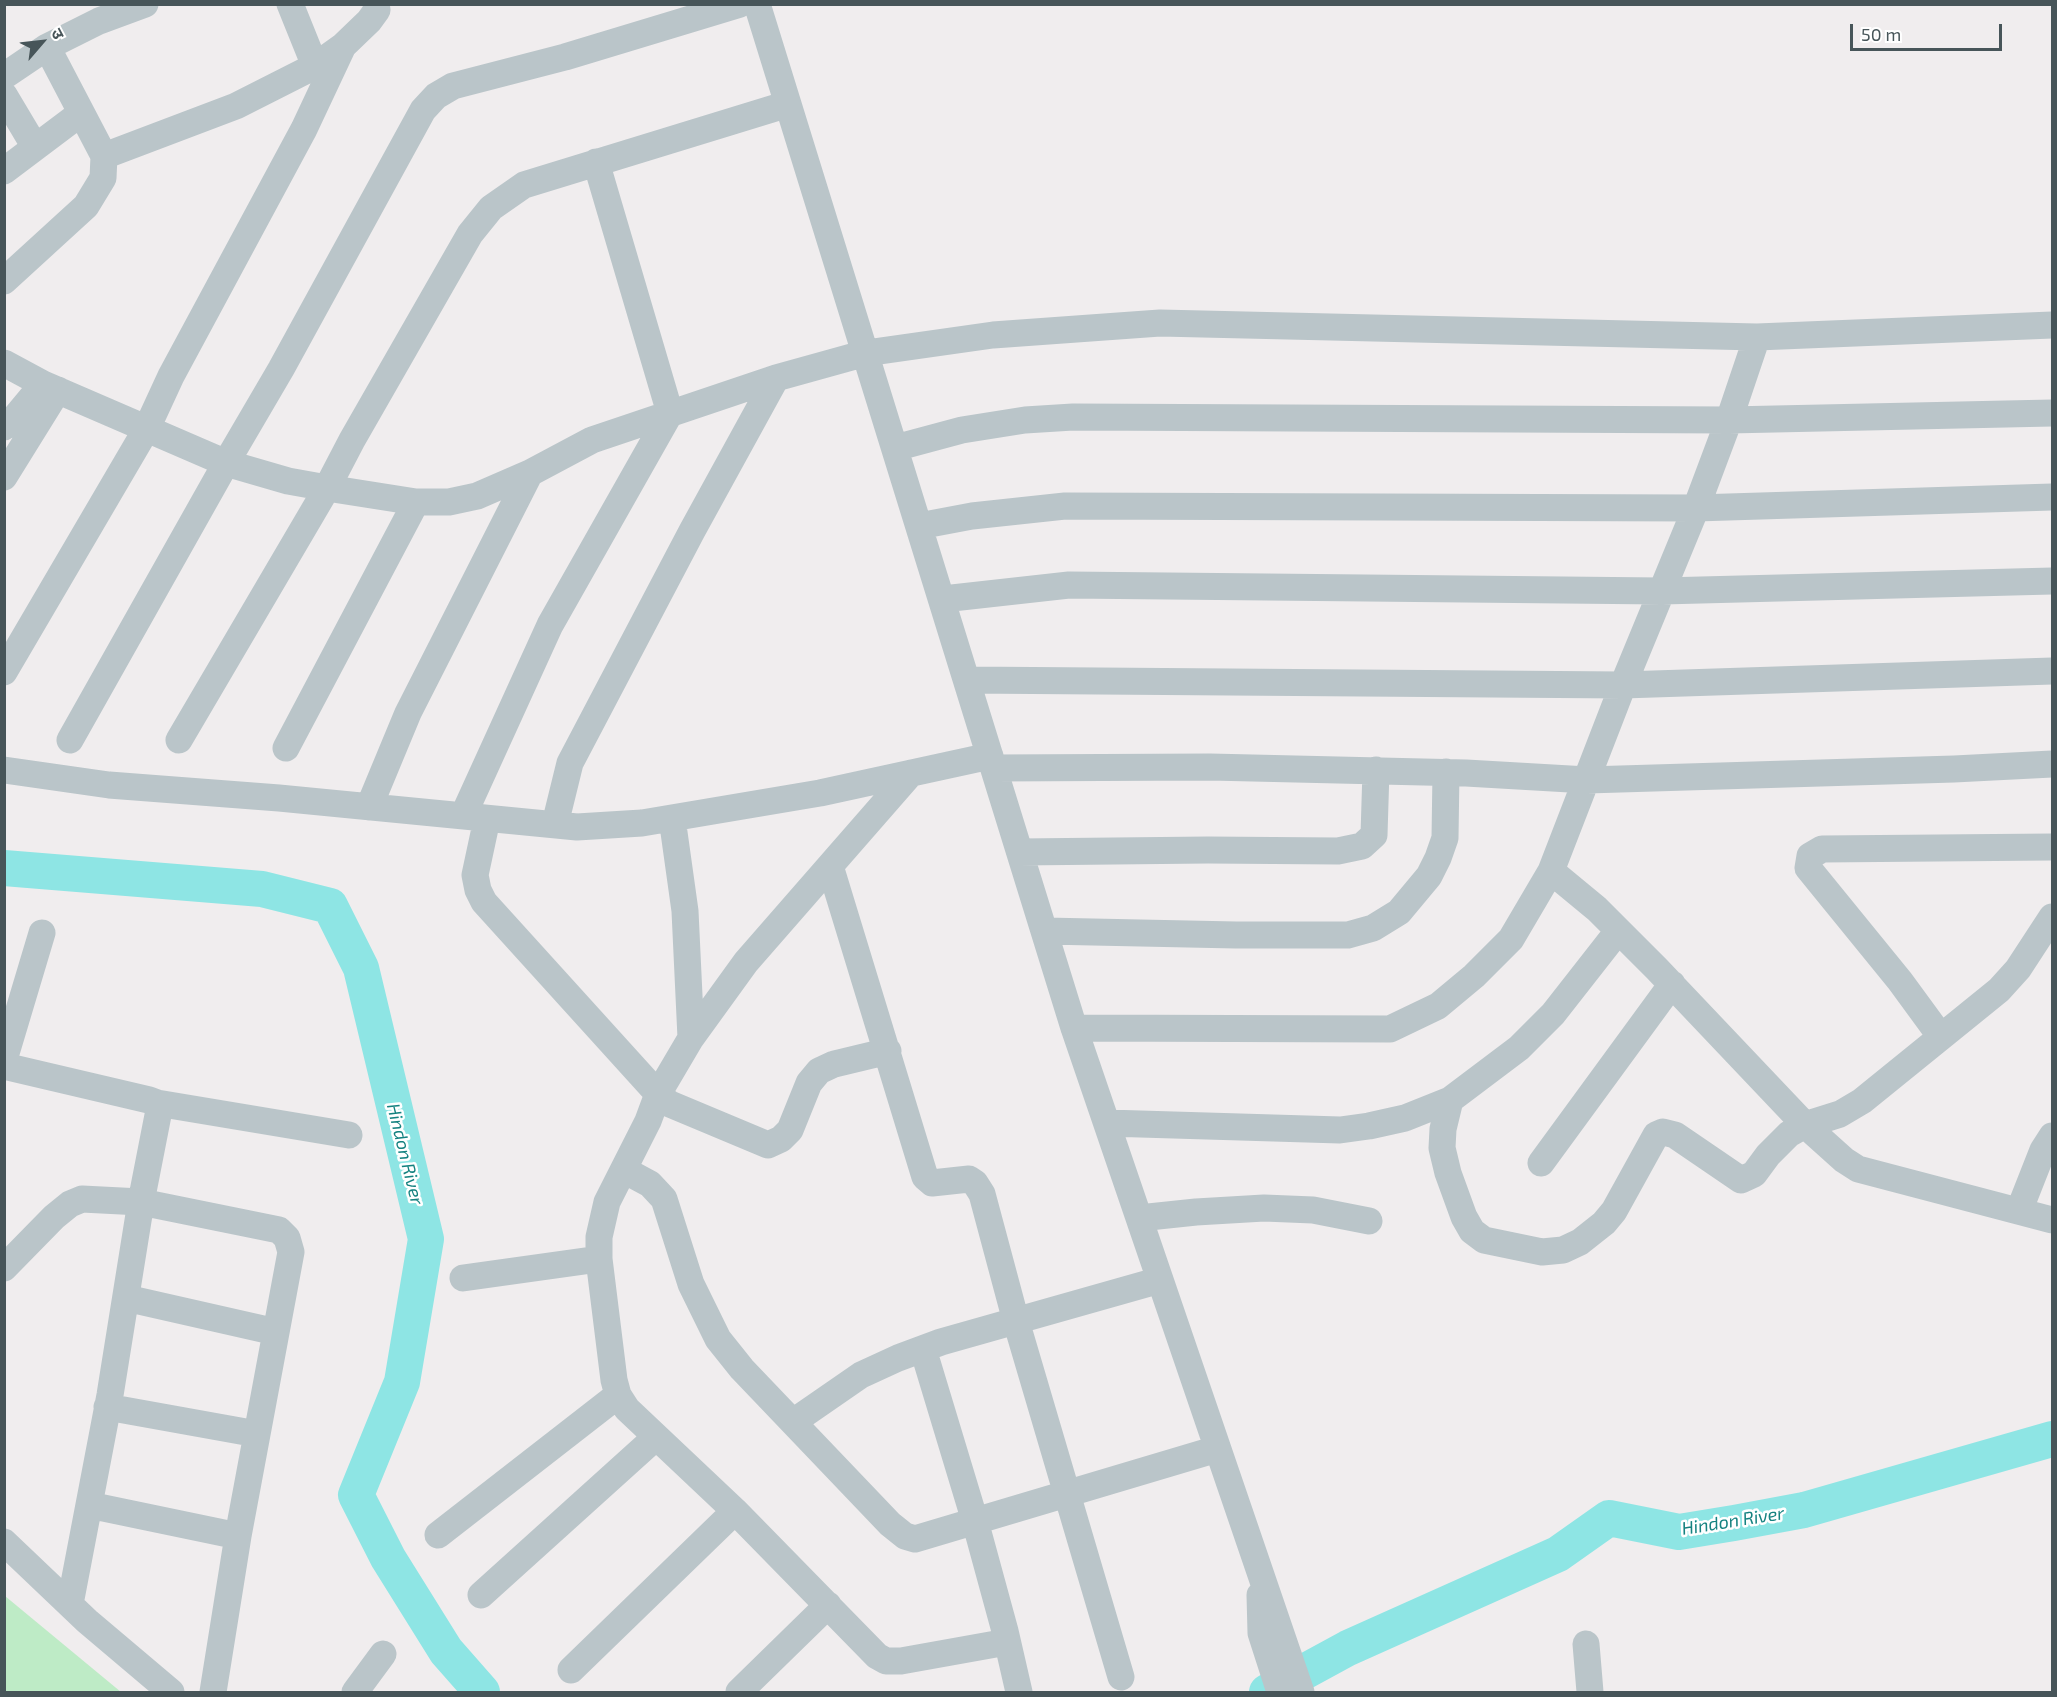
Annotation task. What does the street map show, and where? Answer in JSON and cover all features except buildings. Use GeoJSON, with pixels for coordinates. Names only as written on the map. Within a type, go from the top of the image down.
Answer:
{"type":"FeatureCollection","features":[{"type":"Feature","properties":{"kind":"street"},"geometry":{"type":"LineString","coordinates":[[4,76],[47,47],[99,21],[145,4]]}},
{"type":"Feature","properties":{"kind":"street"},"geometry":{"type":"LineString","coordinates":[[290,4],[315,66]]}},
{"type":"Feature","properties":{"kind":"street"},"geometry":{"type":"LineString","coordinates":[[70,740],[281,369],[423,110],[436,96],[453,86],[565,57],[740,4]]}},
{"type":"Feature","properties":{"kind":"street"},"geometry":{"type":"LineString","coordinates":[[757,4],[1074,1028],[1261,1572],[1280,1692]]}},
{"type":"Feature","properties":{"kind":"street"},"geometry":{"type":"LineString","coordinates":[[104,156],[236,106],[315,66],[343,46],[382,6]]}},
{"type":"Feature","properties":{"kind":"street"},"geometry":{"type":"LineString","coordinates":[[4,672],[147,428],[171,376],[304,129],[343,46]]}},
{"type":"Feature","properties":{"kind":"street"},"geometry":{"type":"LineString","coordinates":[[4,280],[86,206],[103,178],[104,156],[47,47]]}},
{"type":"Feature","properties":{"kind":"street"},"geometry":{"type":"LineString","coordinates":[[4,95],[35,147]]}},
{"type":"Feature","properties":{"kind":"street"},"geometry":{"type":"LineString","coordinates":[[179,740],[327,488],[470,234],[491,208],[524,185],[788,104]]}},
{"type":"Feature","properties":{"kind":"street"},"geometry":{"type":"LineString","coordinates":[[4,171],[81,113]]}},
{"type":"Feature","properties":{"kind":"street"},"geometry":{"type":"LineString","coordinates":[[596,162],[670,413],[550,625],[475,817],[475,875],[478,890],[484,902],[658,1094],[670,1104],[768,1145],[781,1139],[790,1130],[809,1083],[819,1071],[834,1064],[888,1051]]}},
{"type":"Feature","properties":{"kind":"street"},"geometry":{"type":"LineString","coordinates":[[4,363],[51,387],[226,463],[288,481],[327,488],[416,502],[449,502],[477,496],[530,473],[592,440],[776,378],[866,353],[993,335],[1160,323],[1757,337],[2052,325]]}},
{"type":"Feature","properties":{"kind":"street"},"geometry":{"type":"LineString","coordinates":[[1074,1028],[1390,1029],[1438,1005],[1474,976],[1511,939],[1551,871],[1623,685],[1696,508],[1757,337]]}},
{"type":"Feature","properties":{"kind":"street"},"geometry":{"type":"LineString","coordinates":[[555,824],[570,763],[692,531],[776,378]]}},
{"type":"Feature","properties":{"kind":"street"},"geometry":{"type":"LineString","coordinates":[[4,427],[51,387]]}},
{"type":"Feature","properties":{"kind":"street"},"geometry":{"type":"LineString","coordinates":[[4,477],[51,387]]}},
{"type":"Feature","properties":{"kind":"street"},"geometry":{"type":"LineString","coordinates":[[895,448],[962,430],[1025,420],[1073,417],[1729,420],[2052,413]]}},
{"type":"Feature","properties":{"kind":"street"},"geometry":{"type":"LineString","coordinates":[[369,807],[408,713],[530,473]]}},
{"type":"Feature","properties":{"kind":"street"},"geometry":{"type":"LineString","coordinates":[[919,526],[984,514],[1065,506],[1696,508],[2052,497]]}},
{"type":"Feature","properties":{"kind":"street"},"geometry":{"type":"LineString","coordinates":[[285,748],[416,502]]}},
{"type":"Feature","properties":{"kind":"street"},"geometry":{"type":"LineString","coordinates":[[943,599],[1070,585],[1662,591],[2052,581]]}},
{"type":"Feature","properties":{"kind":"street"},"geometry":{"type":"LineString","coordinates":[[967,680],[1623,685],[2052,671]]}},
{"type":"Feature","properties":{"kind":"street"},"geometry":{"type":"LineString","coordinates":[[4,770],[109,785],[577,827],[642,823],[820,793],[911,773],[992,762],[1446,772],[1587,780],[2052,764]]}},
{"type":"Feature","properties":{"kind":"street"},"geometry":{"type":"LineString","coordinates":[[1020,852],[1338,851],[1362,846],[1374,835],[1376,770]]}},
{"type":"Feature","properties":{"kind":"street"},"geometry":{"type":"LineString","coordinates":[[1045,932],[1337,935],[1373,927],[1399,912],[1428,876],[1438,858],[1444,838],[1446,772]]}},
{"type":"Feature","properties":{"kind":"street"},"geometry":{"type":"LineString","coordinates":[[911,773],[746,962],[691,1038],[658,1094],[648,1121],[607,1202],[599,1237],[599,1258],[618,1395],[627,1409],[735,1511],[877,1656],[886,1661],[901,1661],[1007,1642]]}},
{"type":"Feature","properties":{"kind":"street"},"geometry":{"type":"LineString","coordinates":[[672,818],[685,911],[691,1038]]}},
{"type":"Feature","properties":{"kind":"street"},"geometry":{"type":"LineString","coordinates":[[1941,1037],[1900,981],[1808,868],[1810,856],[1822,849],[2052,847]]}},
{"type":"Feature","properties":{"kind":"street"},"geometry":{"type":"LineString","coordinates":[[830,866],[925,1177],[932,1183],[969,1179],[975,1183],[982,1194],[1016,1321],[1120,1677]]}},
{"type":"Feature","properties":{"kind":"street"},"geometry":{"type":"LineString","coordinates":[[1551,871],[1597,909],[1672,984],[1805,1125],[1844,1160],[1858,1169],[2052,1220]]}},
{"type":"Feature","properties":{"kind":"street"},"geometry":{"type":"LineString","coordinates":[[1450,1100],[1443,1129],[1442,1148],[1448,1173],[1464,1217],[1472,1231],[1484,1240],[1542,1251],[1563,1250],[1580,1242],[1604,1223],[1614,1211],[1656,1136],[1663,1132],[1675,1135],[1741,1180],[1754,1174],[1768,1155],[1789,1134],[1805,1125],[1840,1114],[1862,1101],[2005,983],[2018,969],[2052,917]]}},
{"type":"Feature","properties":{"kind":"street"},"geometry":{"type":"LineString","coordinates":[[1107,1124],[1340,1130],[1405,1118],[1450,1100],[1526,1042],[1553,1014],[1618,931]]}},
{"type":"Feature","properties":{"kind":"street"},"geometry":{"type":"LineString","coordinates":[[4,1060],[42,933]]}},
{"type":"Feature","properties":{"kind":"street"},"geometry":{"type":"LineString","coordinates":[[1541,1162],[1672,984]]}},
{"type":"Feature","properties":{"kind":"street"},"geometry":{"type":"LineString","coordinates":[[4,1066],[157,1103],[349,1136]]}},
{"type":"Feature","properties":{"kind":"street"},"geometry":{"type":"LineString","coordinates":[[70,1604],[108,1407],[141,1202],[159,1110],[157,1103]]}},
{"type":"Feature","properties":{"kind":"street"},"geometry":{"type":"LineString","coordinates":[[2019,1211],[2043,1150],[2052,1136]]}},
{"type":"Feature","properties":{"kind":"street"},"geometry":{"type":"LineString","coordinates":[[624,1170],[650,1184],[664,1198],[691,1284],[718,1339],[742,1369],[890,1524],[905,1536],[915,1539],[1217,1449]]}},
{"type":"Feature","properties":{"kind":"street"},"geometry":{"type":"LineString","coordinates":[[4,1268],[54,1217],[70,1204],[82,1199],[141,1202],[279,1230],[287,1238],[291,1252],[256,1434],[213,1692]]}},
{"type":"Feature","properties":{"kind":"street"},"geometry":{"type":"LineString","coordinates":[[1139,1218],[1264,1208],[1313,1210],[1369,1221]]}},
{"type":"Feature","properties":{"kind":"street"},"geometry":{"type":"LineString","coordinates":[[463,1278],[599,1258]]}},
{"type":"Feature","properties":{"kind":"street"},"geometry":{"type":"LineString","coordinates":[[793,1422],[861,1375],[923,1349],[1160,1280]]}},
{"type":"Feature","properties":{"kind":"street"},"geometry":{"type":"LineString","coordinates":[[126,1298],[276,1332]]}},
{"type":"Feature","properties":{"kind":"street"},"geometry":{"type":"LineString","coordinates":[[923,1349],[975,1521],[1018,1692]]}},
{"type":"Feature","properties":{"kind":"street"},"geometry":{"type":"LineString","coordinates":[[438,1535],[618,1395]]}},
{"type":"Feature","properties":{"kind":"street"},"geometry":{"type":"LineString","coordinates":[[108,1407],[256,1434]]}},
{"type":"Feature","properties":{"kind":"street"},"geometry":{"type":"LineString","coordinates":[[481,1595],[656,1437]]}},
{"type":"Feature","properties":{"kind":"street"},"geometry":{"type":"LineString","coordinates":[[89,1505],[238,1536]]}},
{"type":"Feature","properties":{"kind":"street"},"geometry":{"type":"LineString","coordinates":[[571,1671],[735,1511]]}},
{"type":"Feature","properties":{"kind":"street"},"geometry":{"type":"LineString","coordinates":[[4,1542],[70,1604],[171,1692]]}},
{"type":"Feature","properties":{"kind":"street"},"geometry":{"type":"LineString","coordinates":[[739,1692],[828,1605]]}},
{"type":"Feature","properties":{"kind":"street"},"geometry":{"type":"LineString","coordinates":[[1269,1625],[1301,1692]]}},
{"type":"Feature","properties":{"kind":"street"},"geometry":{"type":"LineString","coordinates":[[1586,1644],[1590,1692]]}},
{"type":"Feature","properties":{"kind":"street"},"geometry":{"type":"LineString","coordinates":[[355,1692],[383,1654]]}},
{"type":"Feature","properties":{"kind":"green space"},"geometry":{"type":"Polygon","coordinates":[[[5,1596],[121,1692],[5,1692],[5,1596]]]}},
{"type":"Feature","properties":{"kind":"waterway","name":"Hindon River"},"geometry":{"type":"LineString","coordinates":[[4,868],[262,889],[330,906],[361,968],[426,1239],[402,1382],[356,1495],[388,1558],[446,1651],[482,1692]]}},
{"type":"Feature","properties":{"kind":"waterway","name":"Hindon River"},"geometry":{"type":"LineString","coordinates":[[1267,1692],[1348,1648],[1558,1554],[1609,1518],[1679,1532],[1734,1523],[1804,1510],[2052,1439]]}}]}
